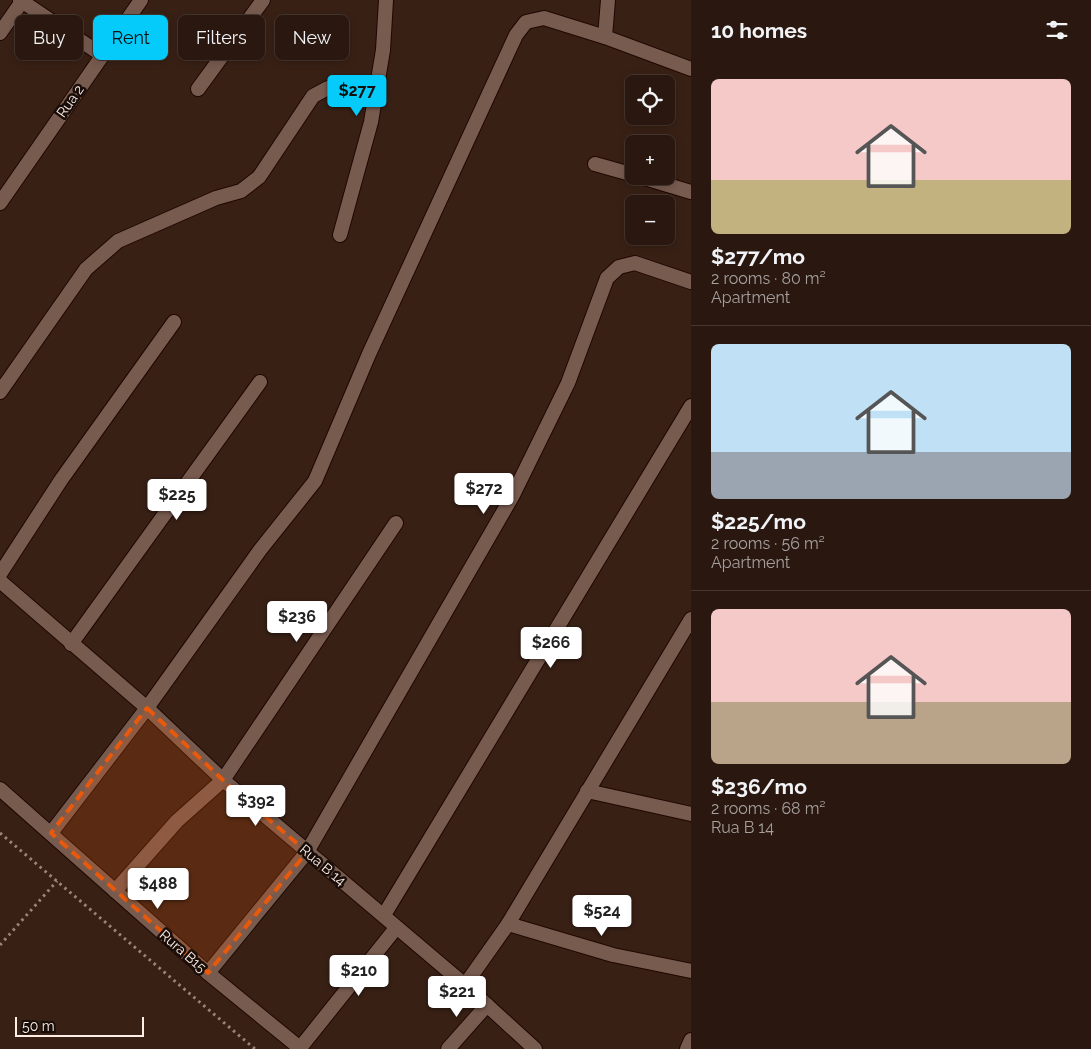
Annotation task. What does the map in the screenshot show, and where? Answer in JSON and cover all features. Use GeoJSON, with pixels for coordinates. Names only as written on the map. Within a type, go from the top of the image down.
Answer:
{"type":"FeatureCollection","features":[{"type":"Feature","properties":{"kind":"street"},"geometry":{"type":"LineString","coordinates":[[0,33],[22,0],[93,49]]}},
{"type":"Feature","properties":{"kind":"street","name":"Rua 2"},"geometry":{"type":"LineString","coordinates":[[130,15],[141,0]]}},
{"type":"Feature","properties":{"kind":"street"},"geometry":{"type":"LineString","coordinates":[[198,89],[263,0]]}},
{"type":"Feature","properties":{"kind":"street"},"geometry":{"type":"LineString","coordinates":[[340,235],[375,98],[383,50],[386,0]]}},
{"type":"Feature","properties":{"kind":"street"},"geometry":{"type":"LineString","coordinates":[[605,37],[608,0]]}},
{"type":"Feature","properties":{"kind":"street"},"geometry":{"type":"LineString","coordinates":[[51,833],[147,708],[260,550],[315,481],[373,345],[516,35],[526,22],[544,18],[605,37],[691,69]]}},
{"type":"Feature","properties":{"kind":"street","name":"Rua 2"},"geometry":{"type":"LineString","coordinates":[[0,203],[99,60]]}},
{"type":"Feature","properties":{"kind":"street"},"geometry":{"type":"LineString","coordinates":[[0,392],[86,269],[118,241],[216,198],[241,191],[259,177],[312,96],[328,88],[351,90],[375,98]]}},
{"type":"Feature","properties":{"kind":"street"},"geometry":{"type":"LineString","coordinates":[[595,164],[625,172]]}},
{"type":"Feature","properties":{"kind":"street"},"geometry":{"type":"LineString","coordinates":[[668,185],[691,192]]}},
{"type":"Feature","properties":{"kind":"street"},"geometry":{"type":"LineString","coordinates":[[208,972],[307,852],[513,495],[568,383],[607,278],[619,266],[635,263],[691,282]]}},
{"type":"Feature","properties":{"kind":"street"},"geometry":{"type":"LineString","coordinates":[[0,574],[61,480],[174,322]]}},
{"type":"Feature","properties":{"kind":"street"},"geometry":{"type":"LineString","coordinates":[[71,644],[260,382]]}},
{"type":"Feature","properties":{"kind":"street"},"geometry":{"type":"LineString","coordinates":[[384,916],[691,406]]}},
{"type":"Feature","properties":{"kind":"street"},"geometry":{"type":"LineString","coordinates":[[115,891],[177,821],[223,780],[396,522]]}},
{"type":"Feature","properties":{"kind":"street","name":"Rua B 14"},"geometry":{"type":"LineString","coordinates":[[0,581],[147,708],[223,780],[396,928],[466,985],[535,1049]]}},
{"type":"Feature","properties":{"kind":"street"},"geometry":{"type":"LineString","coordinates":[[466,985],[508,924],[691,619]]}},
{"type":"Feature","properties":{"kind":"street","name":"Rura B15"},"geometry":{"type":"LineString","coordinates":[[0,789],[208,972],[300,1049]]}},
{"type":"Feature","properties":{"kind":"street"},"geometry":{"type":"LineString","coordinates":[[587,790],[691,814]]}},
{"type":"Feature","properties":{"kind":"street"},"geometry":{"type":"LineString","coordinates":[[508,924],[613,955],[691,971]]}},
{"type":"Feature","properties":{"kind":"street"},"geometry":{"type":"LineString","coordinates":[[300,1049],[396,928]]}},
{"type":"Feature","properties":{"kind":"street"},"geometry":{"type":"LineString","coordinates":[[448,1049],[487,1005]]}},
{"type":"Feature","properties":{"kind":"street"},"geometry":{"type":"LineString","coordinates":[[687,1049],[691,1040]]}},
{"type":"Feature","properties":{"kind":"path"},"geometry":{"type":"LineString","coordinates":[[0,833],[255,1049]]}},
{"type":"Feature","properties":{"kind":"path"},"geometry":{"type":"LineString","coordinates":[[0,945],[57,881]]}},
{"type":"Feature","properties":{"kind":"highlighted area"},"geometry":{"type":"Polygon","coordinates":[[[147,708],[223,780],[307,852],[208,973],[51,833],[147,708]]]}}]}
